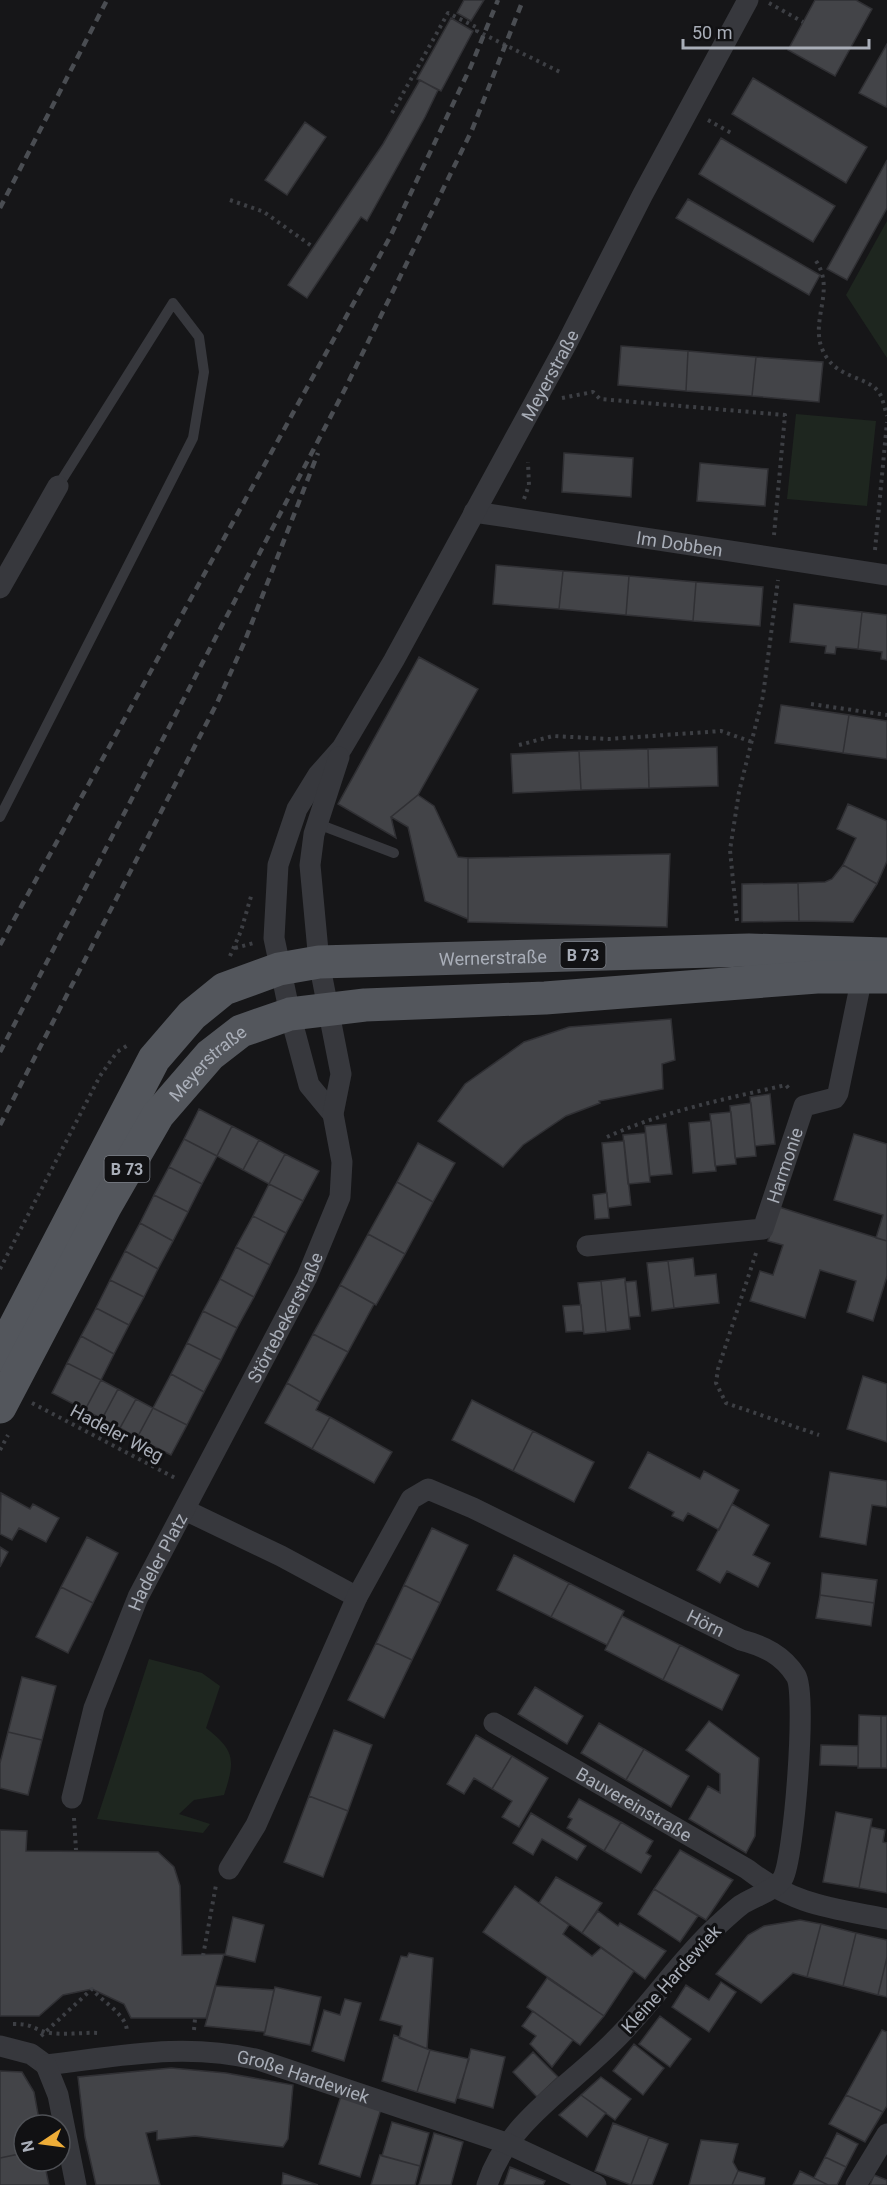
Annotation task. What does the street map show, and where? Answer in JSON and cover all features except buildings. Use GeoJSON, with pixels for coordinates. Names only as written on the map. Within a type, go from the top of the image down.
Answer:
{"type":"FeatureCollection","features":[{"type":"Feature","properties":{"kind":"main road","name":"Wernerstraße"},"geometry":{"type":"LineString","coordinates":[[279,969],[319,962],[748,950],[876,965]]}},
{"type":"Feature","properties":{"kind":"main road","name":"B 73"},"geometry":{"type":"LineString","coordinates":[[328,1008],[419,1001],[545,998],[744,981],[876,965]]}},
{"type":"Feature","properties":{"kind":"main road","name":"Meyerstraße"},"geometry":{"type":"LineString","coordinates":[[0,1355],[154,1059],[192,1015],[224,989],[279,969]]}},
{"type":"Feature","properties":{"kind":"main road","name":"Meyerstraße"},"geometry":{"type":"LineString","coordinates":[[13,1403],[105,1207],[159,1115],[210,1055],[249,1027],[290,1014],[328,1008]]}},
{"type":"Feature","properties":{"kind":"street","name":"Meyerstraße"},"geometry":{"type":"LineString","coordinates":[[279,969],[274,938],[278,865],[297,809],[318,775],[342,748],[394,660],[748,0]]}},
{"type":"Feature","properties":{"kind":"street"},"geometry":{"type":"LineString","coordinates":[[0,588],[58,486]]}},
{"type":"Feature","properties":{"kind":"street","name":"Im Dobben"},"geometry":{"type":"LineString","coordinates":[[474,512],[880,573]]}},
{"type":"Feature","properties":{"kind":"street","name":"Meyerstraße"},"geometry":{"type":"LineString","coordinates":[[328,1008],[319,962],[310,865],[318,824],[342,748]]}},
{"type":"Feature","properties":{"kind":"street","name":"Harmonie"},"geometry":{"type":"LineString","coordinates":[[587,1246],[763,1229],[804,1106],[835,1098],[838,1093],[876,965]]}},
{"type":"Feature","properties":{"kind":"street"},"geometry":{"type":"LineString","coordinates":[[279,969],[309,1085],[333,1114]]}},
{"type":"Feature","properties":{"kind":"street","name":"Störtebekerstraße"},"geometry":{"type":"LineString","coordinates":[[185,1510],[307,1277],[336,1212],[342,1181],[333,1114],[341,1074],[328,1008]]}},
{"type":"Feature","properties":{"kind":"street","name":"Hörn"},"geometry":{"type":"LineString","coordinates":[[357,1597],[411,1500],[428,1489],[448,1496],[741,1640],[766,1647],[783,1660],[799,1684],[801,1710],[793,1820],[786,1870],[782,1881],[771,1888]]}},
{"type":"Feature","properties":{"kind":"street","name":"Hadeler Platz"},"geometry":{"type":"LineString","coordinates":[[72,1798],[94,1708],[138,1597],[185,1510],[281,1556],[357,1597]]}},
{"type":"Feature","properties":{"kind":"street"},"geometry":{"type":"LineString","coordinates":[[229,1869],[256,1825],[357,1597]]}},
{"type":"Feature","properties":{"kind":"street","name":"Bauvereinstraße"},"geometry":{"type":"LineString","coordinates":[[494,1723],[747,1869],[771,1888]]}},
{"type":"Feature","properties":{"kind":"street"},"geometry":{"type":"LineString","coordinates":[[771,1888],[804,1902],[887,1919]]}},
{"type":"Feature","properties":{"kind":"street","name":"Kleine Hardewiek"},"geometry":{"type":"LineString","coordinates":[[487,2185],[494,2164],[506,2143],[615,2040],[709,1934],[738,1907],[771,1888]]}},
{"type":"Feature","properties":{"kind":"street"},"geometry":{"type":"LineString","coordinates":[[0,2046],[31,2054],[46,2066],[58,2095],[76,2185]]}},
{"type":"Feature","properties":{"kind":"street","name":"Große Hardewiek"},"geometry":{"type":"LineString","coordinates":[[46,2066],[167,2050],[225,2051],[259,2060],[506,2143],[596,2185]]}},
{"type":"Feature","properties":{"kind":"street"},"geometry":{"type":"LineString","coordinates":[[856,2185],[887,2134]]}},
{"type":"Feature","properties":{"kind":"lane"},"geometry":{"type":"LineString","coordinates":[[0,817],[193,438],[204,372],[201,348],[199,337],[173,303],[58,486]]}},
{"type":"Feature","properties":{"kind":"lane"},"geometry":{"type":"LineString","coordinates":[[318,824],[394,853]]}},
{"type":"Feature","properties":{"kind":"path"},"geometry":{"type":"LineString","coordinates":[[763,0],[803,22]]}},
{"type":"Feature","properties":{"kind":"path"},"geometry":{"type":"LineString","coordinates":[[392,113],[448,13],[478,28],[477,32],[562,73]]}},
{"type":"Feature","properties":{"kind":"path"},"geometry":{"type":"LineString","coordinates":[[230,200],[264,212],[313,247]]}},
{"type":"Feature","properties":{"kind":"path"},"geometry":{"type":"LineString","coordinates":[[816,261],[825,274],[819,329],[821,346],[831,363],[847,376],[865,383],[879,393],[887,416]]}},
{"type":"Feature","properties":{"kind":"path"},"geometry":{"type":"LineString","coordinates":[[558,398],[593,392],[600,399],[785,415],[777,558],[762,696],[739,792],[730,850],[737,925]]}},
{"type":"Feature","properties":{"kind":"path"},"geometry":{"type":"LineString","coordinates":[[880,573],[887,422]]}},
{"type":"Feature","properties":{"kind":"path"},"geometry":{"type":"LineString","coordinates":[[811,704],[887,715]]}},
{"type":"Feature","properties":{"kind":"path"},"geometry":{"type":"LineString","coordinates":[[519,745],[552,736],[609,739],[721,731],[752,742]]}},
{"type":"Feature","properties":{"kind":"path"},"geometry":{"type":"LineString","coordinates":[[607,1137],[648,1119],[786,1085],[804,1106]]}},
{"type":"Feature","properties":{"kind":"path"},"geometry":{"type":"LineString","coordinates":[[752,1269],[718,1369],[716,1383],[722,1398],[726,1403],[819,1435]]}},
{"type":"Feature","properties":{"kind":"path","name":"Hadeler Weg"},"geometry":{"type":"LineString","coordinates":[[13,1403],[196,1490]]}},
{"type":"Feature","properties":{"kind":"path"},"geometry":{"type":"LineString","coordinates":[[72,1798],[76,1850]]}},
{"type":"Feature","properties":{"kind":"path"},"geometry":{"type":"LineString","coordinates":[[203,1956],[212,1896],[219,1877],[229,1869]]}},
{"type":"Feature","properties":{"kind":"path"},"geometry":{"type":"LineString","coordinates":[[44,2031],[92,1989],[127,2025],[127,2033]]}},
{"type":"Feature","properties":{"kind":"path"},"geometry":{"type":"LineString","coordinates":[[9,2024],[28,2024],[44,2031],[105,2033]]}},
{"type":"Feature","properties":{"kind":"path"},"geometry":{"type":"LineString","coordinates":[[116,2033],[137,2034]]}},
{"type":"Feature","properties":{"kind":"shaded area"},"geometry":{"type":"Polygon","coordinates":[[[887,221],[887,358],[846,295],[887,221]]]}},
{"type":"Feature","properties":{"kind":"shaded area"},"geometry":{"type":"Polygon","coordinates":[[[796,414],[876,421],[867,506],[787,499],[796,414]]]}},
{"type":"Feature","properties":{"kind":"shaded area"},"geometry":{"type":"Polygon","coordinates":[[[149,1659],[202,1673],[220,1686],[206,1728],[223,1743],[230,1757],[230,1773],[224,1795],[194,1800],[179,1814],[210,1824],[203,1833],[97,1819],[149,1659]]]}},
{"type":"Feature","properties":{"kind":"railway"},"geometry":{"type":"LineString","coordinates":[[0,208],[107,0]]}},
{"type":"Feature","properties":{"kind":"railway"},"geometry":{"type":"LineString","coordinates":[[0,945],[390,237],[471,66],[498,0]]}},
{"type":"Feature","properties":{"kind":"railway"},"geometry":{"type":"LineString","coordinates":[[0,1052],[345,389],[472,130],[523,0]]}},
{"type":"Feature","properties":{"kind":"railway"},"geometry":{"type":"LineString","coordinates":[[0,1125],[217,703],[244,643],[318,453]]}}]}
